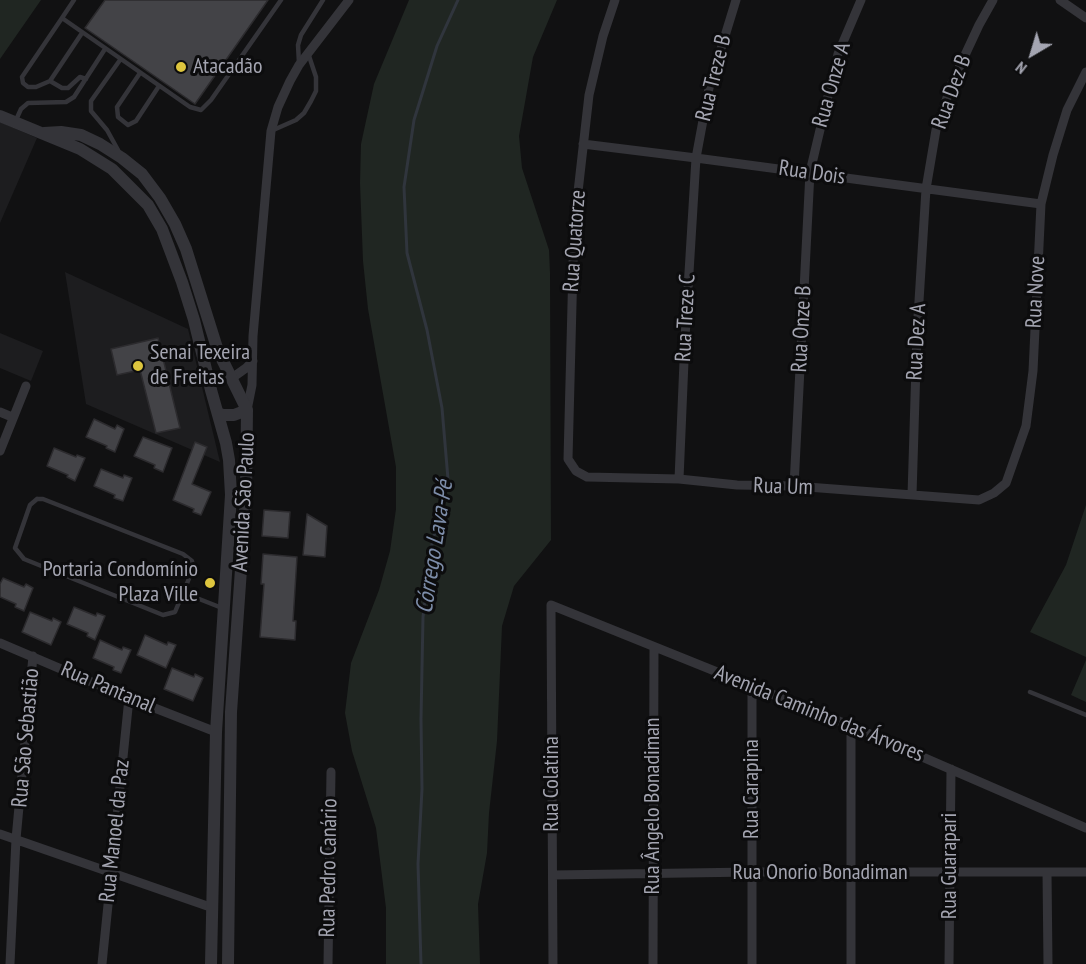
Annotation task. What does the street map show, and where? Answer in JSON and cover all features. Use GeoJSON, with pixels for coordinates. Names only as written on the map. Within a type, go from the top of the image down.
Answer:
{"type":"FeatureCollection","features":[{"type":"Feature","properties":{"kind":"street"},"geometry":{"type":"LineString","coordinates":[[218,413],[234,415],[247,410],[252,385],[253,336],[272,131],[278,107],[299,66],[349,0]]}},
{"type":"Feature","properties":{"kind":"street","name":"Rua Quatorze"},"geometry":{"type":"LineString","coordinates":[[587,477],[576,471],[568,459],[574,227],[589,95],[603,36],[615,0]]}},
{"type":"Feature","properties":{"kind":"street","name":"Rua Treze B"},"geometry":{"type":"LineString","coordinates":[[696,158],[709,88],[736,0]]}},
{"type":"Feature","properties":{"kind":"street","name":"Rua Onze A"},"geometry":{"type":"LineString","coordinates":[[810,172],[838,54],[861,0]]}},
{"type":"Feature","properties":{"kind":"street","name":"Rua Dez B"},"geometry":{"type":"LineString","coordinates":[[926,189],[936,130],[952,82],[993,0]]}},
{"type":"Feature","properties":{"kind":"street"},"geometry":{"type":"LineString","coordinates":[[1059,0],[1086,18]]}},
{"type":"Feature","properties":{"kind":"street","name":"Rua Nove"},"geometry":{"type":"LineString","coordinates":[[978,500],[994,493],[1006,483],[1026,426],[1033,371],[1041,204],[1067,110],[1086,72]]}},
{"type":"Feature","properties":{"kind":"street","name":"Avenida São Paulo"},"geometry":{"type":"LineString","coordinates":[[0,116],[80,149],[112,169],[148,205],[162,229],[177,264],[218,413],[229,460],[231,495],[222,608],[216,732],[212,964]]}},
{"type":"Feature","properties":{"kind":"street","name":"Avenida São Paulo"},"geometry":{"type":"LineString","coordinates":[[43,133],[61,132],[81,135],[100,144],[142,174],[160,198],[186,249],[218,351],[247,410],[246,498],[231,712],[228,964]]}},
{"type":"Feature","properties":{"kind":"street","name":"Rua Dois"},"geometry":{"type":"LineString","coordinates":[[583,144],[1041,204]]}},
{"type":"Feature","properties":{"kind":"street","name":"Rua Treze C"},"geometry":{"type":"LineString","coordinates":[[679,479],[696,158]]}},
{"type":"Feature","properties":{"kind":"street","name":"Rua Onze B"},"geometry":{"type":"LineString","coordinates":[[794,486],[810,172]]}},
{"type":"Feature","properties":{"kind":"street","name":"Rua Dez A"},"geometry":{"type":"LineString","coordinates":[[912,495],[917,333],[926,189]]}},
{"type":"Feature","properties":{"kind":"street"},"geometry":{"type":"LineString","coordinates":[[211,390],[215,384],[232,378],[253,361]]}},
{"type":"Feature","properties":{"kind":"street"},"geometry":{"type":"LineString","coordinates":[[0,451],[12,417],[27,386]]}},
{"type":"Feature","properties":{"kind":"street"},"geometry":{"type":"LineString","coordinates":[[0,412],[12,417]]}},
{"type":"Feature","properties":{"kind":"street","name":"Rua Um"},"geometry":{"type":"LineString","coordinates":[[587,477],[679,479],[737,485],[794,486],[978,500]]}},
{"type":"Feature","properties":{"kind":"street","name":"Avenida Caminho das Árvores"},"geometry":{"type":"LineString","coordinates":[[551,605],[851,726],[1086,828]]}},
{"type":"Feature","properties":{"kind":"street","name":"Rua Colatina"},"geometry":{"type":"LineString","coordinates":[[551,605],[553,964]]}},
{"type":"Feature","properties":{"kind":"street","name":"Rua Pantanal"},"geometry":{"type":"LineString","coordinates":[[0,643],[216,732]]}},
{"type":"Feature","properties":{"kind":"street","name":"Rua Ângelo Bonadiman"},"geometry":{"type":"LineString","coordinates":[[653,964],[654,648]]}},
{"type":"Feature","properties":{"kind":"street","name":"Rua São Sebastião"},"geometry":{"type":"LineString","coordinates":[[10,964],[16,839],[33,656]]}},
{"type":"Feature","properties":{"kind":"street","name":"Rua Carapina"},"geometry":{"type":"LineString","coordinates":[[752,686],[752,964]]}},
{"type":"Feature","properties":{"kind":"street","name":"Rua Manoel da Paz"},"geometry":{"type":"LineString","coordinates":[[102,964],[129,698]]}},
{"type":"Feature","properties":{"kind":"street"},"geometry":{"type":"LineString","coordinates":[[851,726],[851,964]]}},
{"type":"Feature","properties":{"kind":"street","name":"Rua Guarapari"},"geometry":{"type":"LineString","coordinates":[[949,964],[951,769]]}},
{"type":"Feature","properties":{"kind":"street","name":"Rua Pedro Canário"},"geometry":{"type":"LineString","coordinates":[[328,964],[331,772]]}},
{"type":"Feature","properties":{"kind":"street"},"geometry":{"type":"LineString","coordinates":[[0,834],[213,908]]}},
{"type":"Feature","properties":{"kind":"street","name":"Rua Onorio Bonadiman"},"geometry":{"type":"LineString","coordinates":[[553,875],[752,872],[1086,872]]}},
{"type":"Feature","properties":{"kind":"street"},"geometry":{"type":"LineString","coordinates":[[1047,872],[1048,964]]}},
{"type":"Feature","properties":{"kind":"lane"},"geometry":{"type":"LineString","coordinates":[[75,0],[22,77],[23,83],[28,87],[36,87],[50,81],[82,33]]}},
{"type":"Feature","properties":{"kind":"lane"},"geometry":{"type":"LineString","coordinates":[[62,18],[189,107],[201,110],[281,0]]}},
{"type":"Feature","properties":{"kind":"lane"},"geometry":{"type":"LineString","coordinates":[[299,66],[298,45],[301,35],[323,0]]}},
{"type":"Feature","properties":{"kind":"lane"},"geometry":{"type":"LineString","coordinates":[[15,122],[21,109],[28,103],[66,102],[74,97],[105,49]]}},
{"type":"Feature","properties":{"kind":"lane"},"geometry":{"type":"LineString","coordinates":[[272,131],[296,120],[304,113],[316,91],[316,77],[308,53]]}},
{"type":"Feature","properties":{"kind":"lane"},"geometry":{"type":"LineString","coordinates":[[120,60],[91,101],[92,111],[107,130],[122,158]]}},
{"type":"Feature","properties":{"kind":"lane"},"geometry":{"type":"LineString","coordinates":[[140,73],[117,107],[118,117],[128,125],[136,121],[159,86]]}},
{"type":"Feature","properties":{"kind":"lane"},"geometry":{"type":"LineString","coordinates":[[50,81],[62,88],[68,88],[80,77],[87,79]]}},
{"type":"Feature","properties":{"kind":"lane"},"geometry":{"type":"LineString","coordinates":[[43,498],[183,554],[192,561],[193,569],[184,593],[175,612],[163,615],[24,559],[15,548],[30,506],[43,498]]}},
{"type":"Feature","properties":{"kind":"lane"},"geometry":{"type":"LineString","coordinates":[[184,593],[222,608]]}},
{"type":"Feature","properties":{"kind":"lane"},"geometry":{"type":"LineString","coordinates":[[1030,692],[1086,715]]}},
{"type":"Feature","properties":{"kind":"shaded area"},"geometry":{"type":"Polygon","coordinates":[[[0,0],[41,0],[0,59],[0,0]]]}},
{"type":"Feature","properties":{"kind":"shaded area"},"geometry":{"type":"Polygon","coordinates":[[[409,0],[557,0],[533,57],[519,136],[522,168],[549,250],[551,540],[514,586],[502,626],[497,741],[487,853],[478,904],[480,964],[386,964],[386,908],[376,828],[352,751],[345,713],[351,663],[379,590],[390,551],[396,509],[396,467],[368,309],[363,261],[361,144],[374,84],[409,0]]]}},
{"type":"Feature","properties":{"kind":"shaded area"},"geometry":{"type":"Polygon","coordinates":[[[0,122],[37,138],[0,223],[0,122]]]}},
{"type":"Feature","properties":{"kind":"shaded area","name":"Senai Texeira de Freitas"},"geometry":{"type":"Polygon","coordinates":[[[65,272],[188,329],[220,462],[86,404],[65,272]]]}},
{"type":"Feature","properties":{"kind":"shaded area"},"geometry":{"type":"Polygon","coordinates":[[[0,333],[43,351],[31,381],[0,368],[0,333]]]}},
{"type":"Feature","properties":{"kind":"shaded area"},"geometry":{"type":"Polygon","coordinates":[[[1086,505],[1086,657],[1030,632],[1066,565],[1086,505]]]}},
{"type":"Feature","properties":{"kind":"shaded area"},"geometry":{"type":"Polygon","coordinates":[[[1086,660],[1086,702],[1071,695],[1086,660]]]}},
{"type":"Feature","properties":{"kind":"building","name":"Atacadão"},"geometry":{"type":"Polygon","coordinates":[[[105,0],[268,0],[195,104],[85,28],[105,0]]]}},
{"type":"Feature","properties":{"kind":"building"},"geometry":{"type":"Polygon","coordinates":[[[158,338],[180,428],[156,433],[140,370],[117,375],[111,349],[158,338]]]}},
{"type":"Feature","properties":{"kind":"building"},"geometry":{"type":"Polygon","coordinates":[[[94,419],[115,429],[117,425],[124,429],[115,452],[86,437],[94,419]]]}},
{"type":"Feature","properties":{"kind":"building"},"geometry":{"type":"Polygon","coordinates":[[[143,437],[172,448],[163,472],[154,468],[155,465],[134,456],[143,437]]]}},
{"type":"Feature","properties":{"kind":"building"},"geometry":{"type":"Polygon","coordinates":[[[195,442],[207,447],[192,484],[211,492],[201,515],[193,512],[194,509],[173,500],[195,442]]]}},
{"type":"Feature","properties":{"kind":"building"},"geometry":{"type":"Polygon","coordinates":[[[54,448],[76,457],[77,455],[85,458],[75,481],[67,477],[68,475],[47,466],[54,448]]]}},
{"type":"Feature","properties":{"kind":"building"},"geometry":{"type":"Polygon","coordinates":[[[101,469],[123,478],[124,475],[132,478],[123,501],[94,486],[101,469]]]}},
{"type":"Feature","properties":{"kind":"building"},"geometry":{"type":"Polygon","coordinates":[[[264,510],[290,512],[288,538],[262,536],[264,510]]]}},
{"type":"Feature","properties":{"kind":"building"},"geometry":{"type":"Polygon","coordinates":[[[307,514],[327,526],[325,557],[303,555],[307,514]]]}},
{"type":"Feature","properties":{"kind":"building"},"geometry":{"type":"Polygon","coordinates":[[[263,554],[297,557],[293,621],[296,621],[295,640],[260,637],[264,584],[261,584],[263,554]]]}},
{"type":"Feature","properties":{"kind":"building"},"geometry":{"type":"Polygon","coordinates":[[[3,578],[24,587],[26,584],[33,588],[24,611],[15,607],[16,604],[0,597],[0,584],[3,578]]]}},
{"type":"Feature","properties":{"kind":"building"},"geometry":{"type":"Polygon","coordinates":[[[74,607],[96,616],[97,613],[105,616],[95,640],[87,636],[88,633],[67,624],[74,607]]]}},
{"type":"Feature","properties":{"kind":"building"},"geometry":{"type":"Polygon","coordinates":[[[30,612],[52,621],[53,618],[61,622],[51,645],[22,632],[30,612]]]}},
{"type":"Feature","properties":{"kind":"building"},"geometry":{"type":"Polygon","coordinates":[[[145,635],[167,645],[168,642],[176,645],[166,668],[137,655],[145,635]]]}},
{"type":"Feature","properties":{"kind":"building"},"geometry":{"type":"Polygon","coordinates":[[[100,640],[122,650],[123,647],[131,650],[121,673],[113,670],[114,667],[93,658],[100,640]]]}},
{"type":"Feature","properties":{"kind":"building"},"geometry":{"type":"Polygon","coordinates":[[[172,668],[194,677],[195,674],[203,678],[193,701],[164,689],[172,668]]]}},
{"type":"Feature","properties":{"kind":"waterway","name":"Córrego Lava-Pé"},"geometry":{"type":"LineString","coordinates":[[421,964],[418,864],[422,789],[423,617],[432,544],[448,479],[442,408],[427,330],[407,253],[404,187],[414,120],[437,46],[458,0]]}},
{"type":"Feature","properties":{"kind":"place","name":"Atacadão"},"geometry":{"type":"Point","coordinates":[181,67]}},
{"type":"Feature","properties":{"kind":"place","name":"Senai Texeira de Freitas"},"geometry":{"type":"Point","coordinates":[138,366]}},
{"type":"Feature","properties":{"kind":"place","name":"Portaria Condomínio Plaza Ville"},"geometry":{"type":"Point","coordinates":[210,583]}}]}
